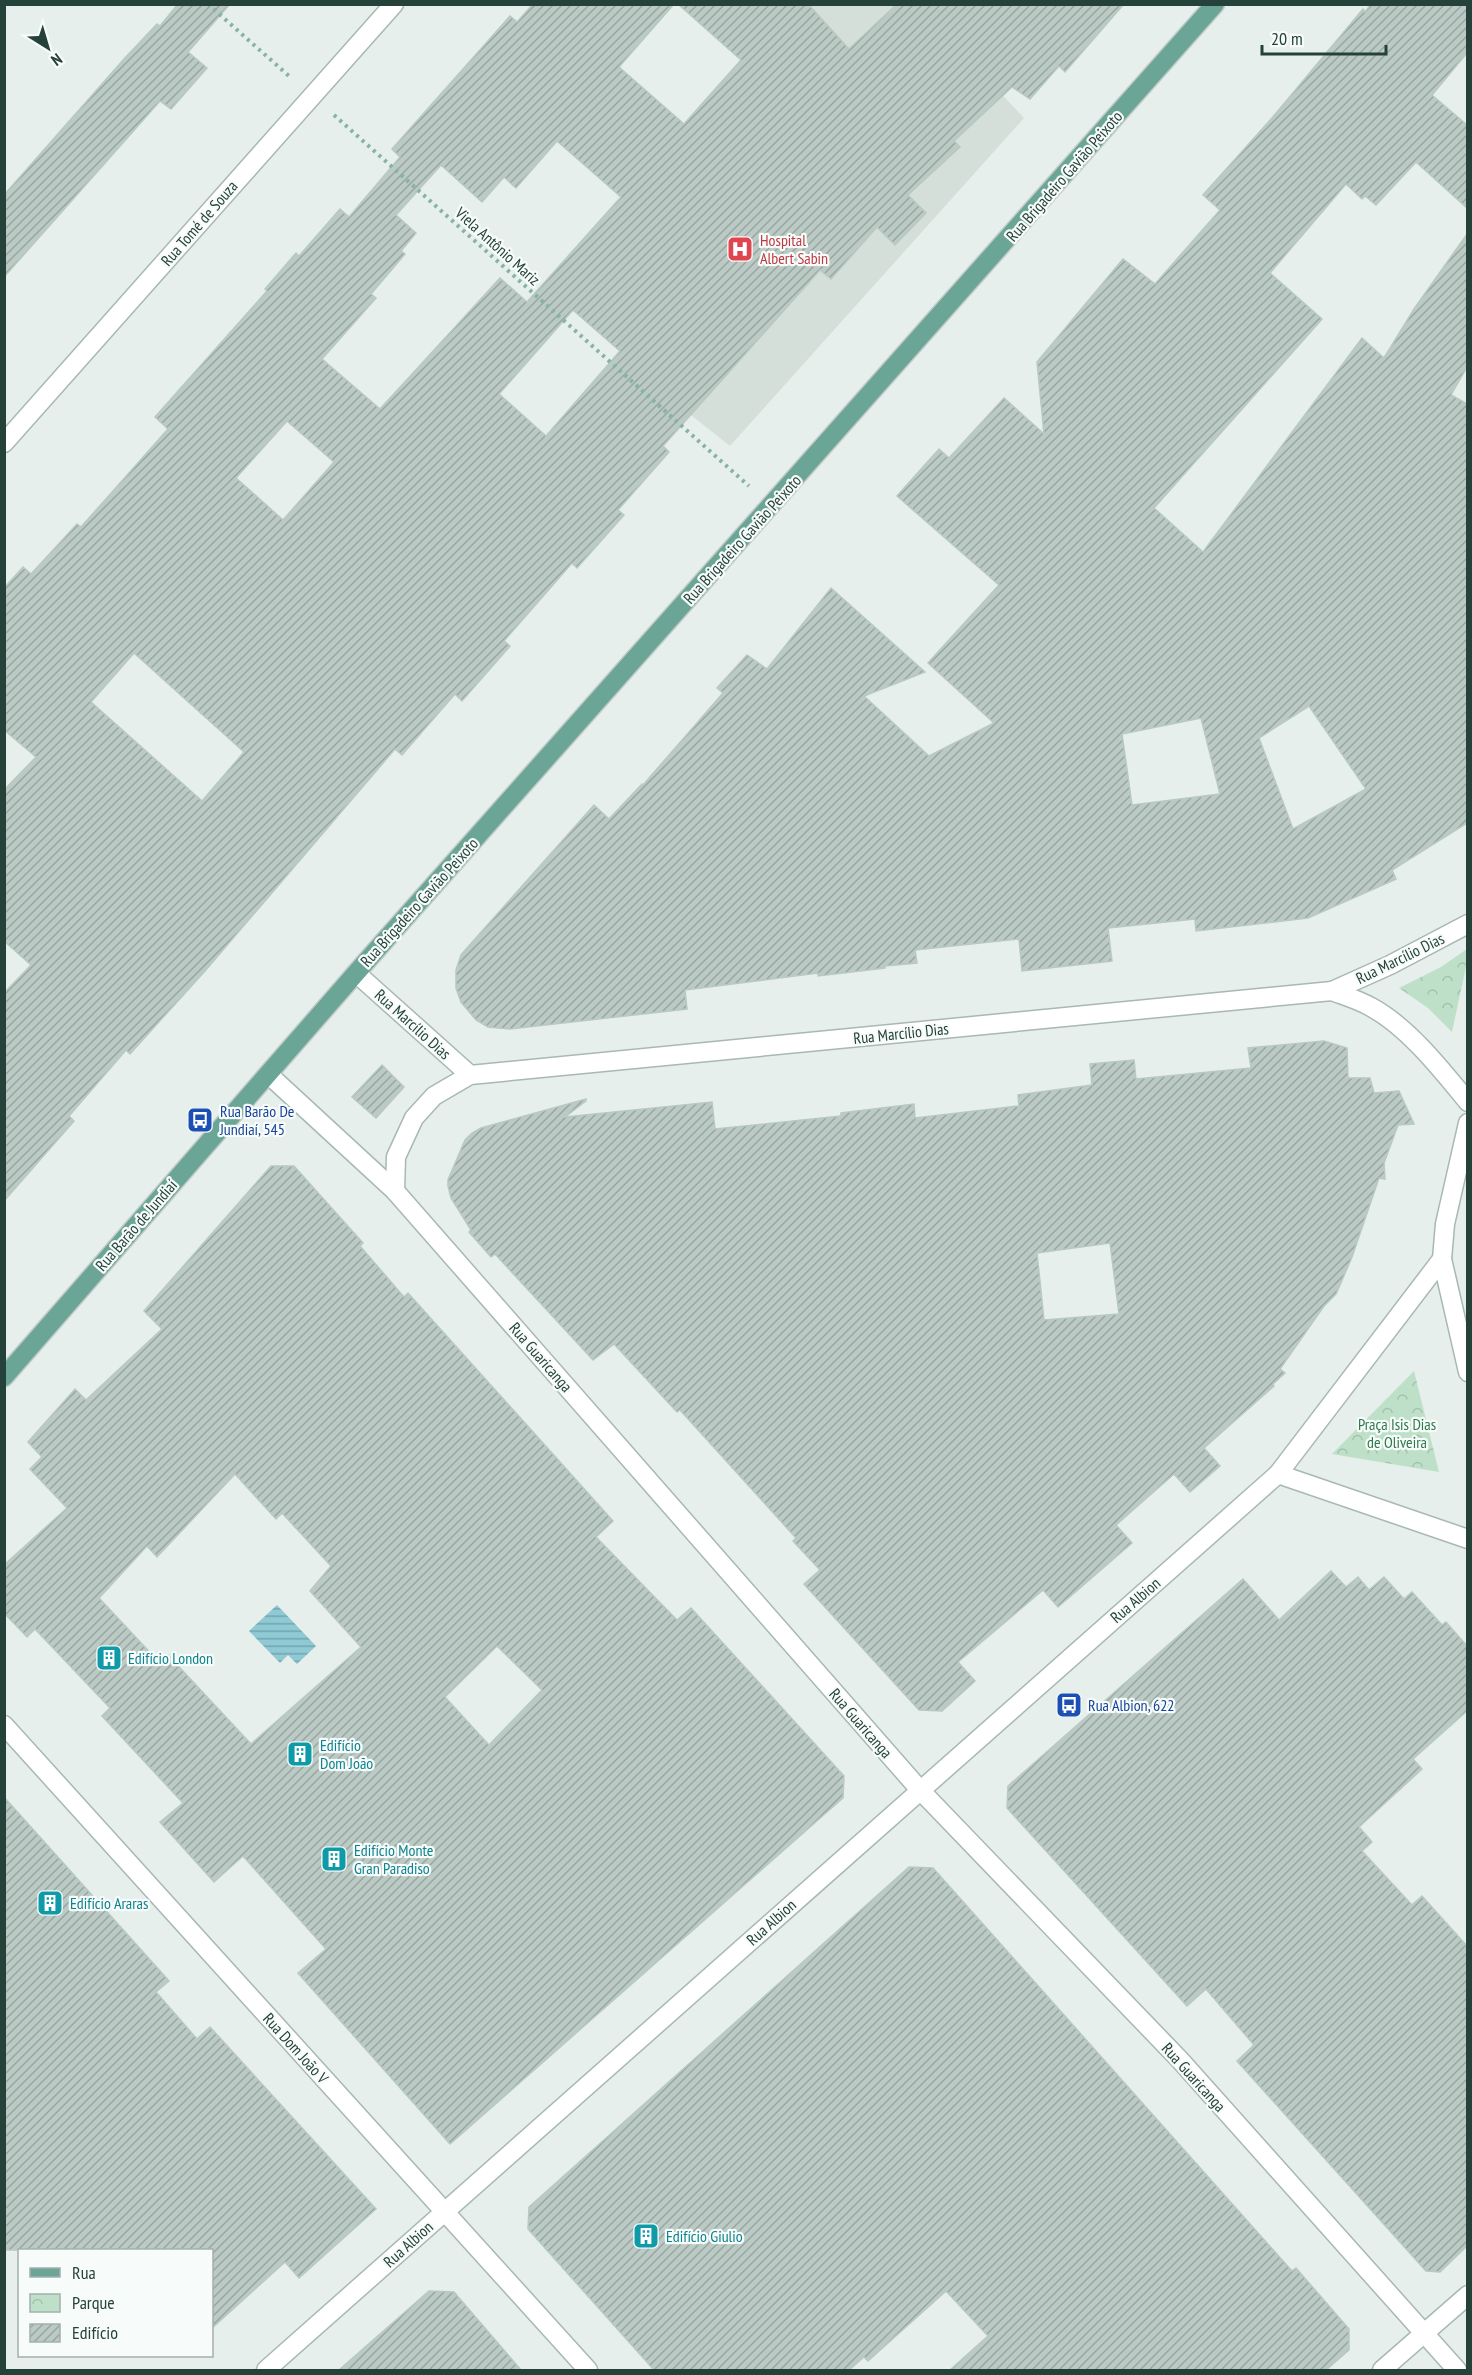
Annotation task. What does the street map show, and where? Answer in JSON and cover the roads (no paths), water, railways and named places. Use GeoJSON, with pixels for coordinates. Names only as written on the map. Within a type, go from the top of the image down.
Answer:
{"type":"FeatureCollection","features":[{"type":"Feature","properties":{"kind":"main road","name":"Rua Brigadeiro Gavião Peixoto"},"geometry":{"type":"LineString","coordinates":[[268,1074],[1215,4]]}},
{"type":"Feature","properties":{"kind":"main road","name":"Rua Barão de Jundiaí"},"geometry":{"type":"LineString","coordinates":[[4,1377],[268,1074]]}},
{"type":"Feature","properties":{"kind":"street","name":"Rua Tomé de Souza"},"geometry":{"type":"LineString","coordinates":[[4,443],[394,4]]}},
{"type":"Feature","properties":{"kind":"street","name":"Rua Marcílio Dias"},"geometry":{"type":"LineString","coordinates":[[395,1191],[396,1156],[414,1118],[434,1096],[470,1075],[1332,991],[1390,965],[1467,924]]}},
{"type":"Feature","properties":{"kind":"street","name":"Rua Marcílio Dias"},"geometry":{"type":"LineString","coordinates":[[356,973],[470,1075]]}},
{"type":"Feature","properties":{"kind":"street","name":"Rua Marcílio Dias"},"geometry":{"type":"LineString","coordinates":[[1332,991],[1371,1007],[1392,1022],[1440,1068],[1467,1102]]}},
{"type":"Feature","properties":{"kind":"street","name":"Rua Guaricanga"},"geometry":{"type":"LineString","coordinates":[[268,1074],[395,1191],[920,1790],[1180,2060],[1457,2370]]}},
{"type":"Feature","properties":{"kind":"street"},"geometry":{"type":"LineString","coordinates":[[1467,1123],[1445,1224],[1442,1259],[1467,1372]]}},
{"type":"Feature","properties":{"kind":"street"},"geometry":{"type":"LineString","coordinates":[[1442,1259],[1278,1474],[1467,1539]]}},
{"type":"Feature","properties":{"kind":"street","name":"Rua Albion"},"geometry":{"type":"LineString","coordinates":[[266,2370],[1278,1474]]}},
{"type":"Feature","properties":{"kind":"street","name":"Rua Dom João V"},"geometry":{"type":"LineString","coordinates":[[4,1725],[588,2370]]}},
{"type":"Feature","properties":{"kind":"street"},"geometry":{"type":"LineString","coordinates":[[1382,2370],[1467,2295]]}},
{"type":"Feature","properties":{"kind":"water"},"geometry":{"type":"Polygon","coordinates":[[[277,1605],[316,1646],[297,1664],[288,1655],[280,1663],[249,1631],[277,1605]]]}},
{"type":"Feature","properties":{"kind":"place","name":"Hospital Albert Sabin"},"geometry":{"type":"Point","coordinates":[740,249]}},
{"type":"Feature","properties":{"kind":"place","name":"Rua Barão De Jundiaí, 545"},"geometry":{"type":"Point","coordinates":[200,1120]}},
{"type":"Feature","properties":{"kind":"place","name":"Edifício London"},"geometry":{"type":"Point","coordinates":[109,1658]}},
{"type":"Feature","properties":{"kind":"place","name":"Rua Albion, 622"},"geometry":{"type":"Point","coordinates":[1069,1705]}},
{"type":"Feature","properties":{"kind":"place","name":"Edifício Dom João"},"geometry":{"type":"Point","coordinates":[300,1754]}},
{"type":"Feature","properties":{"kind":"place","name":"Edifício Monte Gran Paradiso"},"geometry":{"type":"Point","coordinates":[334,1859]}},
{"type":"Feature","properties":{"kind":"place","name":"Edifício Araras"},"geometry":{"type":"Point","coordinates":[50,1903]}},
{"type":"Feature","properties":{"kind":"place","name":"Edifício Giulio"},"geometry":{"type":"Point","coordinates":[646,2236]}},
{"type":"Feature","properties":{"kind":"park label","name":"Praça Isis Dias de Oliveira"},"geometry":{"type":"Point","coordinates":[1397,1433]}}]}
